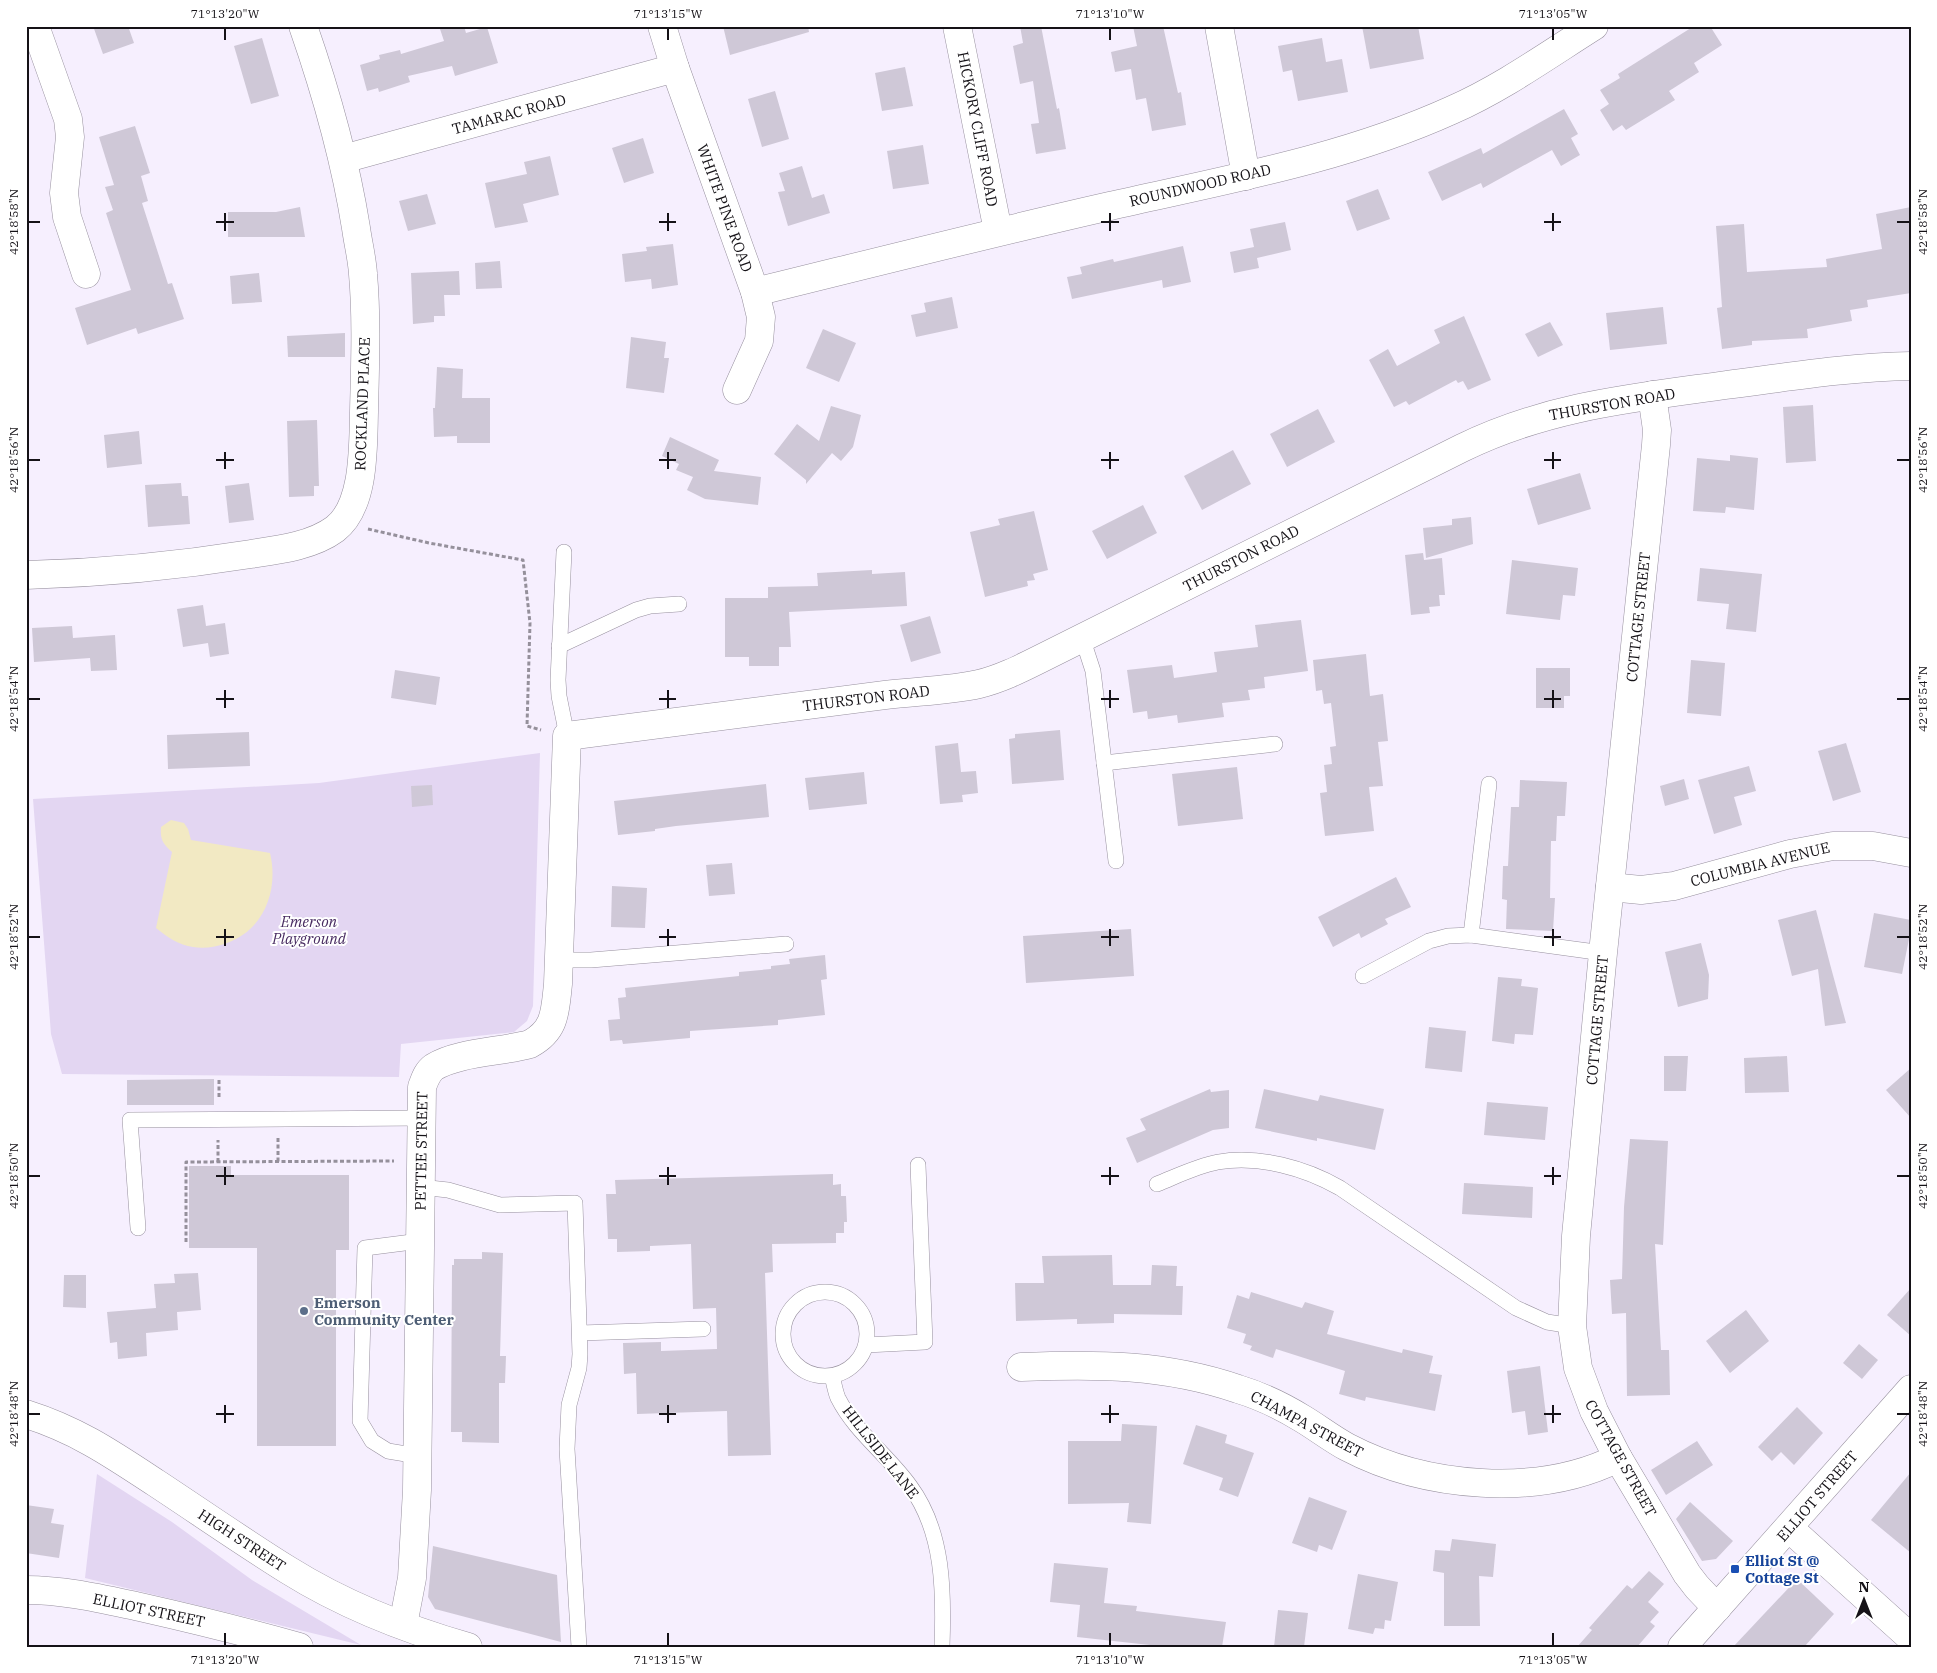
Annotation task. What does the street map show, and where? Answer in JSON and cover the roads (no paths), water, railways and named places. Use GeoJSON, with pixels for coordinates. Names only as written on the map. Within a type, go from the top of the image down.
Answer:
{"type":"FeatureCollection","features":[{"type":"Feature","properties":{"kind":"street"},"geometry":{"type":"LineString","coordinates":[[35,26],[68,118],[70,136],[65,201],[67,217],[86,274]]}},
{"type":"Feature","properties":{"kind":"street","name":"ROCKLAND PLACE"},"geometry":{"type":"LineString","coordinates":[[26,575],[100,573],[283,549],[312,540],[334,530],[347,517],[355,497],[362,469],[365,324],[363,272],[343,159],[303,26]]}},
{"type":"Feature","properties":{"kind":"street","name":"WHITE PINE ROAD"},"geometry":{"type":"LineString","coordinates":[[662,26],[675,68],[755,292],[761,317],[759,341],[737,390]]}},
{"type":"Feature","properties":{"kind":"street","name":"HICKORY CLIFF ROAD"},"geometry":{"type":"LineString","coordinates":[[957,26],[998,231]]}},
{"type":"Feature","properties":{"kind":"street"},"geometry":{"type":"LineString","coordinates":[[1219,26],[1246,176]]}},
{"type":"Feature","properties":{"kind":"street","name":"ROUNDWOOD ROAD"},"geometry":{"type":"LineString","coordinates":[[755,292],[998,231],[1246,176],[1371,141],[1454,110],[1490,91],[1594,26]]}},
{"type":"Feature","properties":{"kind":"street","name":"TAMARAC ROAD"},"geometry":{"type":"LineString","coordinates":[[343,159],[675,68]]}},
{"type":"Feature","properties":{"kind":"street","name":"THURSTON ROAD"},"geometry":{"type":"LineString","coordinates":[[567,736],[977,684],[1009,674],[1480,439],[1517,425],[1563,411],[1652,395],[1842,370],[1911,366]]}},
{"type":"Feature","properties":{"kind":"street","name":"COTTAGE STREET"},"geometry":{"type":"LineString","coordinates":[[1652,395],[1657,430],[1656,445],[1603,953],[1576,1236],[1572,1326],[1573,1348],[1585,1391],[1618,1458],[1688,1574],[1697,1587],[1717,1608]]}},
{"type":"Feature","properties":{"kind":"street","name":"PETTEE STREET"},"geometry":{"type":"LineString","coordinates":[[403,1625],[412,1578],[418,1456],[420,1118],[422,1087],[426,1076],[433,1068],[458,1058],[530,1044],[540,1039],[547,1032],[553,1020],[556,1007],[559,960],[567,736]]}},
{"type":"Feature","properties":{"kind":"street","name":"COLUMBIA AVENUE"},"geometry":{"type":"LineString","coordinates":[[1610,887],[1641,890],[1674,886],[1790,854],[1833,846],[1872,846],[1911,853]]}},
{"type":"Feature","properties":{"kind":"street","name":"CHAMPA STREET"},"geometry":{"type":"LineString","coordinates":[[1021,1367],[1076,1365],[1137,1366],[1203,1378],[1261,1397],[1285,1409],[1348,1448],[1367,1456],[1407,1470],[1451,1479],[1492,1484],[1554,1478],[1587,1472],[1618,1458]]}},
{"type":"Feature","properties":{"kind":"street","name":"ELLIOT STREET"},"geometry":{"type":"LineString","coordinates":[[1682,1647],[1911,1389]]}},
{"type":"Feature","properties":{"kind":"street","name":"HIGH STREET"},"geometry":{"type":"LineString","coordinates":[[26,1414],[66,1428],[104,1448],[287,1570],[320,1589],[369,1612],[468,1647]]}},
{"type":"Feature","properties":{"kind":"street"},"geometry":{"type":"LineString","coordinates":[[1789,1528],[1911,1638]]}},
{"type":"Feature","properties":{"kind":"street","name":"ELLIOT STREET"},"geometry":{"type":"LineString","coordinates":[[26,1590],[82,1595],[116,1602],[218,1625],[299,1647]]}},
{"type":"Feature","properties":{"kind":"lane"},"geometry":{"type":"LineString","coordinates":[[564,552],[559,646],[559,696],[567,736]]}},
{"type":"Feature","properties":{"kind":"lane"},"geometry":{"type":"LineString","coordinates":[[559,646],[636,610],[650,606],[679,604]]}},
{"type":"Feature","properties":{"kind":"lane"},"geometry":{"type":"LineString","coordinates":[[1082,638],[1093,670],[1116,861]]}},
{"type":"Feature","properties":{"kind":"lane"},"geometry":{"type":"LineString","coordinates":[[1104,763],[1275,744]]}},
{"type":"Feature","properties":{"kind":"lane"},"geometry":{"type":"LineString","coordinates":[[1471,935],[1489,784]]}},
{"type":"Feature","properties":{"kind":"lane"},"geometry":{"type":"LineString","coordinates":[[1362,976],[1429,941],[1448,936],[1471,935],[1603,953]]}},
{"type":"Feature","properties":{"kind":"lane"},"geometry":{"type":"LineString","coordinates":[[559,960],[591,960],[786,944]]}},
{"type":"Feature","properties":{"kind":"lane"},"geometry":{"type":"LineString","coordinates":[[138,1228],[130,1120],[420,1118]]}},
{"type":"Feature","properties":{"kind":"lane"},"geometry":{"type":"LineString","coordinates":[[1157,1184],[1198,1168],[1231,1160],[1264,1162],[1312,1174],[1340,1188],[1516,1308],[1547,1322],[1572,1326]]}},
{"type":"Feature","properties":{"kind":"lane"},"geometry":{"type":"LineString","coordinates":[[866,1345],[925,1342],[918,1165]]}},
{"type":"Feature","properties":{"kind":"lane"},"geometry":{"type":"LineString","coordinates":[[420,1187],[448,1190],[500,1205],[575,1203],[580,1333],[579,1368],[569,1405],[567,1449],[579,1647]]}},
{"type":"Feature","properties":{"kind":"lane"},"geometry":{"type":"LineString","coordinates":[[418,1456],[388,1451],[372,1441],[360,1421],[365,1248],[420,1241]]}},
{"type":"Feature","properties":{"kind":"lane"},"geometry":{"type":"LineString","coordinates":[[830,1292],[848,1298],[860,1310],[865,1319],[866,1345],[861,1356],[850,1368],[832,1376],[815,1375],[803,1371],[793,1362],[785,1350],[782,1333],[786,1314],[793,1305],[810,1294],[830,1292]]}},
{"type":"Feature","properties":{"kind":"lane"},"geometry":{"type":"LineString","coordinates":[[580,1333],[703,1328]]}},
{"type":"Feature","properties":{"kind":"lane","name":"HILLSIDE LANE"},"geometry":{"type":"LineString","coordinates":[[832,1376],[838,1397],[853,1422],[910,1486],[923,1506],[930,1523],[939,1557],[943,1586],[942,1647]]}},
{"type":"Feature","properties":{"kind":"place","name":"Emerson Community Center"},"geometry":{"type":"Point","coordinates":[304,1311]}},
{"type":"Feature","properties":{"kind":"place","name":"Elliot St @ Cottage St"},"geometry":{"type":"Point","coordinates":[1735,1569]}},
{"type":"Feature","properties":{"kind":"park label","name":"Emerson Playground"},"geometry":{"type":"Point","coordinates":[309,930]}}]}
